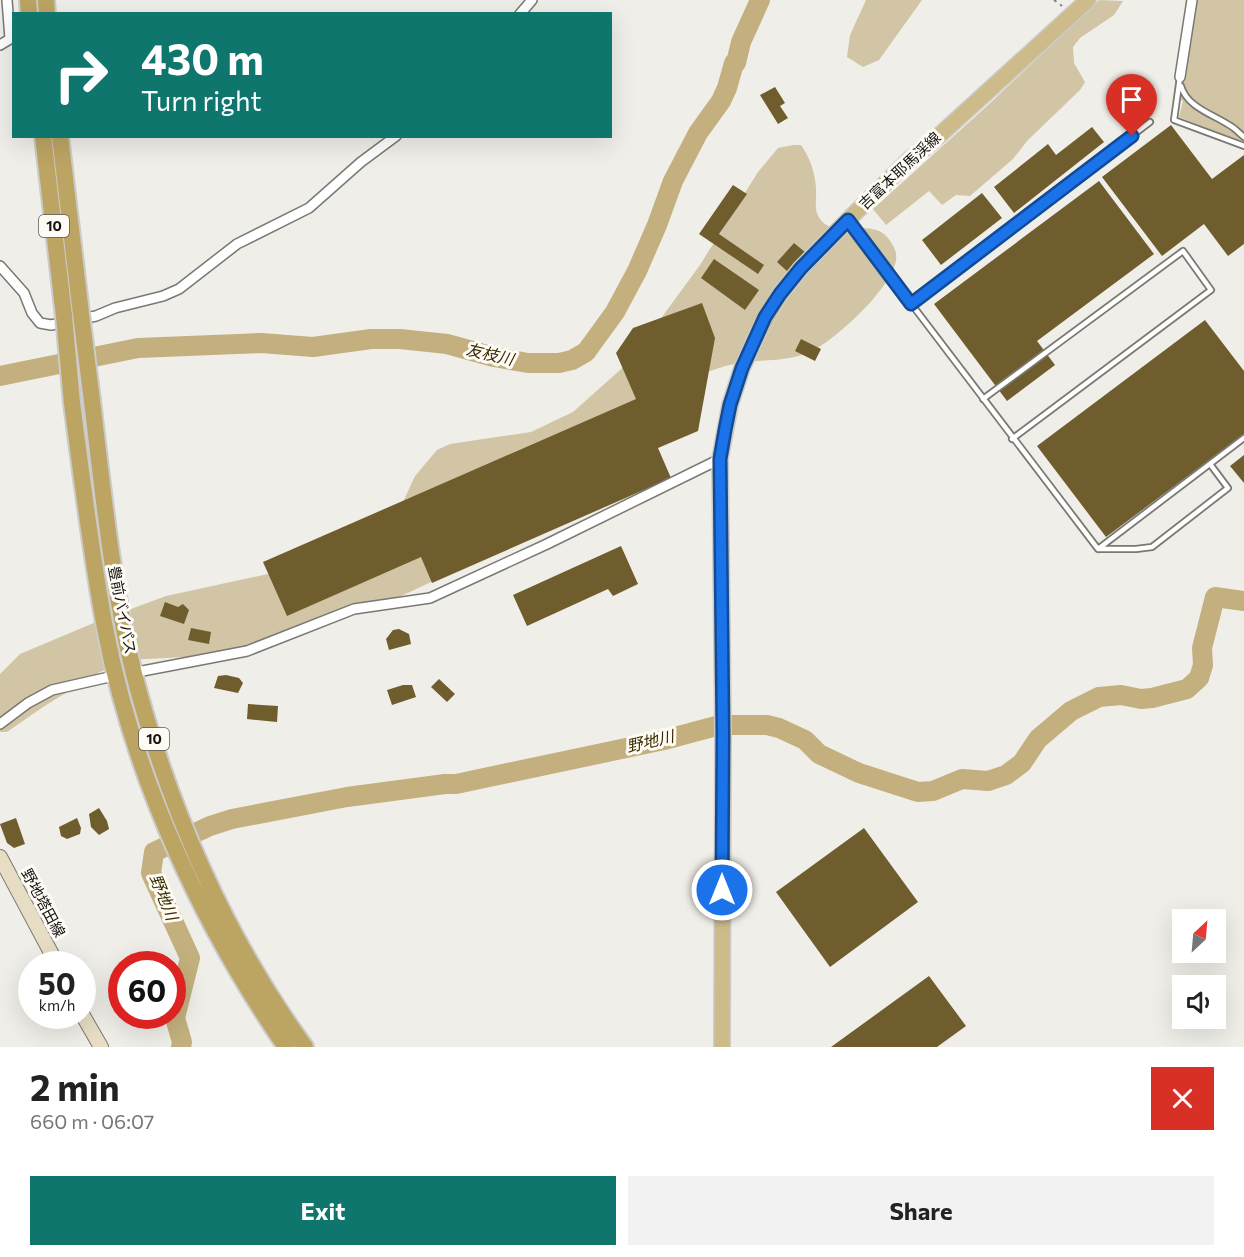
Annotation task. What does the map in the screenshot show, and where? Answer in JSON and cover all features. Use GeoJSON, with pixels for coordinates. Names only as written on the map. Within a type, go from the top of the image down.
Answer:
{"type":"FeatureCollection","features":[{"type":"Feature","properties":{"kind":"highway","name":"豊前バイパス"},"geometry":{"type":"LineString","coordinates":[[44,138],[73,315],[92,401],[108,538],[134,673],[164,774],[193,848],[257,972],[288,1024],[305,1047]]}},
{"type":"Feature","properties":{"kind":"highway","name":"豊前バイパス"},"geometry":{"type":"LineString","coordinates":[[60,138],[73,315],[72,403],[105,629],[116,676],[148,781],[179,854],[228,954],[286,1047]]}},
{"type":"Feature","properties":{"kind":"main road","name":"吉富本耶馬渓線"},"geometry":{"type":"LineString","coordinates":[[722,1047],[723,733],[720,459],[730,405],[742,368],[765,317],[801,268],[910,159],[931,143],[1088,0]]}},
{"type":"Feature","properties":{"kind":"main road","name":"野地塔田線"},"geometry":{"type":"LineString","coordinates":[[0,857],[50,951]]}},
{"type":"Feature","properties":{"kind":"main road"},"geometry":{"type":"LineString","coordinates":[[91,1029],[101,1047]]}},
{"type":"Feature","properties":{"kind":"street"},"geometry":{"type":"LineString","coordinates":[[0,45],[10,39],[7,0]]}},
{"type":"Feature","properties":{"kind":"street"},"geometry":{"type":"LineString","coordinates":[[522,12],[532,0]]}},
{"type":"Feature","properties":{"kind":"street"},"geometry":{"type":"LineString","coordinates":[[1180,77],[1192,0]]}},
{"type":"Feature","properties":{"kind":"street"},"geometry":{"type":"LineString","coordinates":[[0,266],[24,293],[32,313],[40,323],[51,325],[96,316],[115,308],[163,296],[179,289],[237,244],[309,208],[393,138]]}},
{"type":"Feature","properties":{"kind":"street"},"geometry":{"type":"LineString","coordinates":[[0,724],[28,703],[52,690],[247,651],[354,609],[429,598],[720,459]]}},
{"type":"Feature","properties":{"kind":"lane"},"geometry":{"type":"LineString","coordinates":[[1180,77],[1183,92],[1191,103],[1230,125],[1244,137]]}},
{"type":"Feature","properties":{"kind":"lane"},"geometry":{"type":"LineString","coordinates":[[1180,77],[1174,120],[1244,146]]}},
{"type":"Feature","properties":{"kind":"lane"},"geometry":{"type":"LineString","coordinates":[[911,304],[1150,122]]}},
{"type":"Feature","properties":{"kind":"lane"},"geometry":{"type":"LineString","coordinates":[[848,220],[1012,439],[1098,549]]}},
{"type":"Feature","properties":{"kind":"lane"},"geometry":{"type":"LineString","coordinates":[[983,399],[1182,251],[1211,290],[1012,439]]}},
{"type":"Feature","properties":{"kind":"lane"},"geometry":{"type":"LineString","coordinates":[[1098,549],[1244,438]]}},
{"type":"Feature","properties":{"kind":"lane"},"geometry":{"type":"LineString","coordinates":[[1098,549],[1152,547],[1228,488],[1210,464]]}},
{"type":"Feature","properties":{"kind":"shaded area"},"geometry":{"type":"Polygon","coordinates":[[[866,0],[922,0],[879,60],[863,67],[847,57],[850,35],[866,0]]]}},
{"type":"Feature","properties":{"kind":"shaded area"},"geometry":{"type":"Polygon","coordinates":[[[1099,0],[1123,1],[1114,15],[1080,38],[1073,47],[1074,63],[1085,82],[1080,90],[1027,141],[1013,159],[970,196],[956,195],[942,205],[929,191],[886,225],[873,209],[1099,0]]]}},
{"type":"Feature","properties":{"kind":"shaded area"},"geometry":{"type":"Polygon","coordinates":[[[1186,0],[1244,0],[1244,144],[1179,117],[1183,101],[1174,95],[1186,0]]]}},
{"type":"Feature","properties":{"kind":"shaded area"},"geometry":{"type":"Polygon","coordinates":[[[801,145],[812,166],[816,208],[820,219],[835,228],[863,228],[881,232],[888,238],[896,252],[895,266],[888,280],[862,311],[832,338],[818,348],[799,356],[735,364],[700,375],[487,556],[399,597],[272,642],[207,656],[127,660],[98,673],[7,732],[0,732],[0,674],[20,654],[166,596],[282,571],[403,502],[415,476],[437,450],[450,444],[531,432],[573,412],[629,362],[700,265],[758,172],[778,148],[801,145]]]}},
{"type":"Feature","properties":{"kind":"building"},"geometry":{"type":"Polygon","coordinates":[[[775,87],[785,103],[780,106],[788,118],[778,124],[760,95],[775,87]]]}},
{"type":"Feature","properties":{"kind":"building"},"geometry":{"type":"Polygon","coordinates":[[[1171,125],[1212,179],[1244,155],[1244,244],[1228,256],[1204,224],[1162,256],[1102,177],[1171,125]]]}},
{"type":"Feature","properties":{"kind":"building"},"geometry":{"type":"Polygon","coordinates":[[[1092,127],[1104,142],[1014,213],[994,187],[1048,144],[1056,155],[1092,127]]]}},
{"type":"Feature","properties":{"kind":"building"},"geometry":{"type":"Polygon","coordinates":[[[1099,181],[1154,254],[1037,341],[1055,365],[1007,401],[934,304],[1099,181]]]}},
{"type":"Feature","properties":{"kind":"building"},"geometry":{"type":"Polygon","coordinates":[[[733,185],[747,194],[719,234],[764,265],[758,274],[699,234],[733,185]]]}},
{"type":"Feature","properties":{"kind":"building"},"geometry":{"type":"Polygon","coordinates":[[[982,193],[1002,218],[941,265],[922,240],[982,193]]]}},
{"type":"Feature","properties":{"kind":"building"},"geometry":{"type":"Polygon","coordinates":[[[794,243],[805,252],[788,272],[777,262],[794,243]]]}},
{"type":"Feature","properties":{"kind":"building"},"geometry":{"type":"Polygon","coordinates":[[[714,259],[759,290],[745,310],[701,278],[714,259]]]}},
{"type":"Feature","properties":{"kind":"building"},"geometry":{"type":"Polygon","coordinates":[[[702,303],[715,338],[698,431],[658,448],[671,478],[432,583],[421,557],[287,616],[263,562],[636,399],[616,353],[633,328],[702,303]]]}},
{"type":"Feature","properties":{"kind":"building"},"geometry":{"type":"Polygon","coordinates":[[[1205,320],[1244,371],[1244,434],[1106,537],[1037,446],[1205,320]]]}},
{"type":"Feature","properties":{"kind":"building"},"geometry":{"type":"Polygon","coordinates":[[[801,339],[821,349],[815,361],[795,351],[801,339]]]}},
{"type":"Feature","properties":{"kind":"building"},"geometry":{"type":"Polygon","coordinates":[[[1244,455],[1244,483],[1230,466],[1244,455]]]}},
{"type":"Feature","properties":{"kind":"building"},"geometry":{"type":"Polygon","coordinates":[[[621,546],[638,584],[613,596],[608,589],[527,626],[513,595],[621,546]]]}},
{"type":"Feature","properties":{"kind":"building"},"geometry":{"type":"Polygon","coordinates":[[[165,602],[178,607],[183,604],[189,610],[184,624],[160,616],[165,602]]]}},
{"type":"Feature","properties":{"kind":"building"},"geometry":{"type":"Polygon","coordinates":[[[191,628],[211,632],[209,644],[188,640],[191,628]]]}},
{"type":"Feature","properties":{"kind":"building"},"geometry":{"type":"Polygon","coordinates":[[[399,629],[409,634],[411,644],[389,650],[386,639],[393,630],[399,629]]]}},
{"type":"Feature","properties":{"kind":"building"},"geometry":{"type":"Polygon","coordinates":[[[218,676],[239,678],[243,683],[238,693],[214,688],[218,676]]]}},
{"type":"Feature","properties":{"kind":"building"},"geometry":{"type":"Polygon","coordinates":[[[439,679],[455,694],[447,702],[431,687],[439,679]]]}},
{"type":"Feature","properties":{"kind":"building"},"geometry":{"type":"Polygon","coordinates":[[[412,685],[416,697],[392,705],[387,690],[412,685]]]}},
{"type":"Feature","properties":{"kind":"building"},"geometry":{"type":"Polygon","coordinates":[[[248,704],[278,706],[277,722],[247,719],[248,704]]]}},
{"type":"Feature","properties":{"kind":"building"},"geometry":{"type":"Polygon","coordinates":[[[99,808],[109,829],[99,835],[91,827],[89,814],[99,808]]]}},
{"type":"Feature","properties":{"kind":"building"},"geometry":{"type":"Polygon","coordinates":[[[16,818],[25,844],[14,848],[7,843],[0,824],[16,818]]]}},
{"type":"Feature","properties":{"kind":"building"},"geometry":{"type":"Polygon","coordinates":[[[77,818],[81,828],[80,834],[67,839],[61,836],[59,827],[77,818]]]}},
{"type":"Feature","properties":{"kind":"building"},"geometry":{"type":"Polygon","coordinates":[[[864,828],[918,902],[830,967],[776,892],[864,828]]]}},
{"type":"Feature","properties":{"kind":"building"},"geometry":{"type":"Polygon","coordinates":[[[929,976],[966,1026],[937,1047],[831,1047],[929,976]]]}},
{"type":"Feature","properties":{"kind":"waterway","name":"友枝川"},"geometry":{"type":"LineString","coordinates":[[0,376],[138,348],[261,343],[313,347],[371,339],[400,339],[447,344],[494,357],[528,363],[559,363],[572,360],[586,352],[615,312],[637,271],[673,181],[698,133],[721,101],[727,88],[741,42],[760,0]]}},
{"type":"Feature","properties":{"kind":"waterway","name":"野地川"},"geometry":{"type":"LineString","coordinates":[[181,1047],[182,1042],[175,1018],[190,958],[151,873],[154,852],[210,826],[232,819],[347,797],[456,784],[664,740],[720,725],[767,725],[779,728],[805,740],[819,754],[859,773],[918,792],[933,791],[962,779],[988,781],[1006,775],[1022,763],[1038,739],[1071,711],[1099,697],[1121,695],[1141,699],[1187,689],[1199,678],[1203,665],[1202,648],[1215,597],[1244,601]]}},
{"type":"Feature","properties":{"kind":"route"},"geometry":{"type":"LineString","coordinates":[[722,890],[720,459],[730,405],[742,368],[765,317],[801,268],[848,220],[911,304],[1132,136]]}}]}
